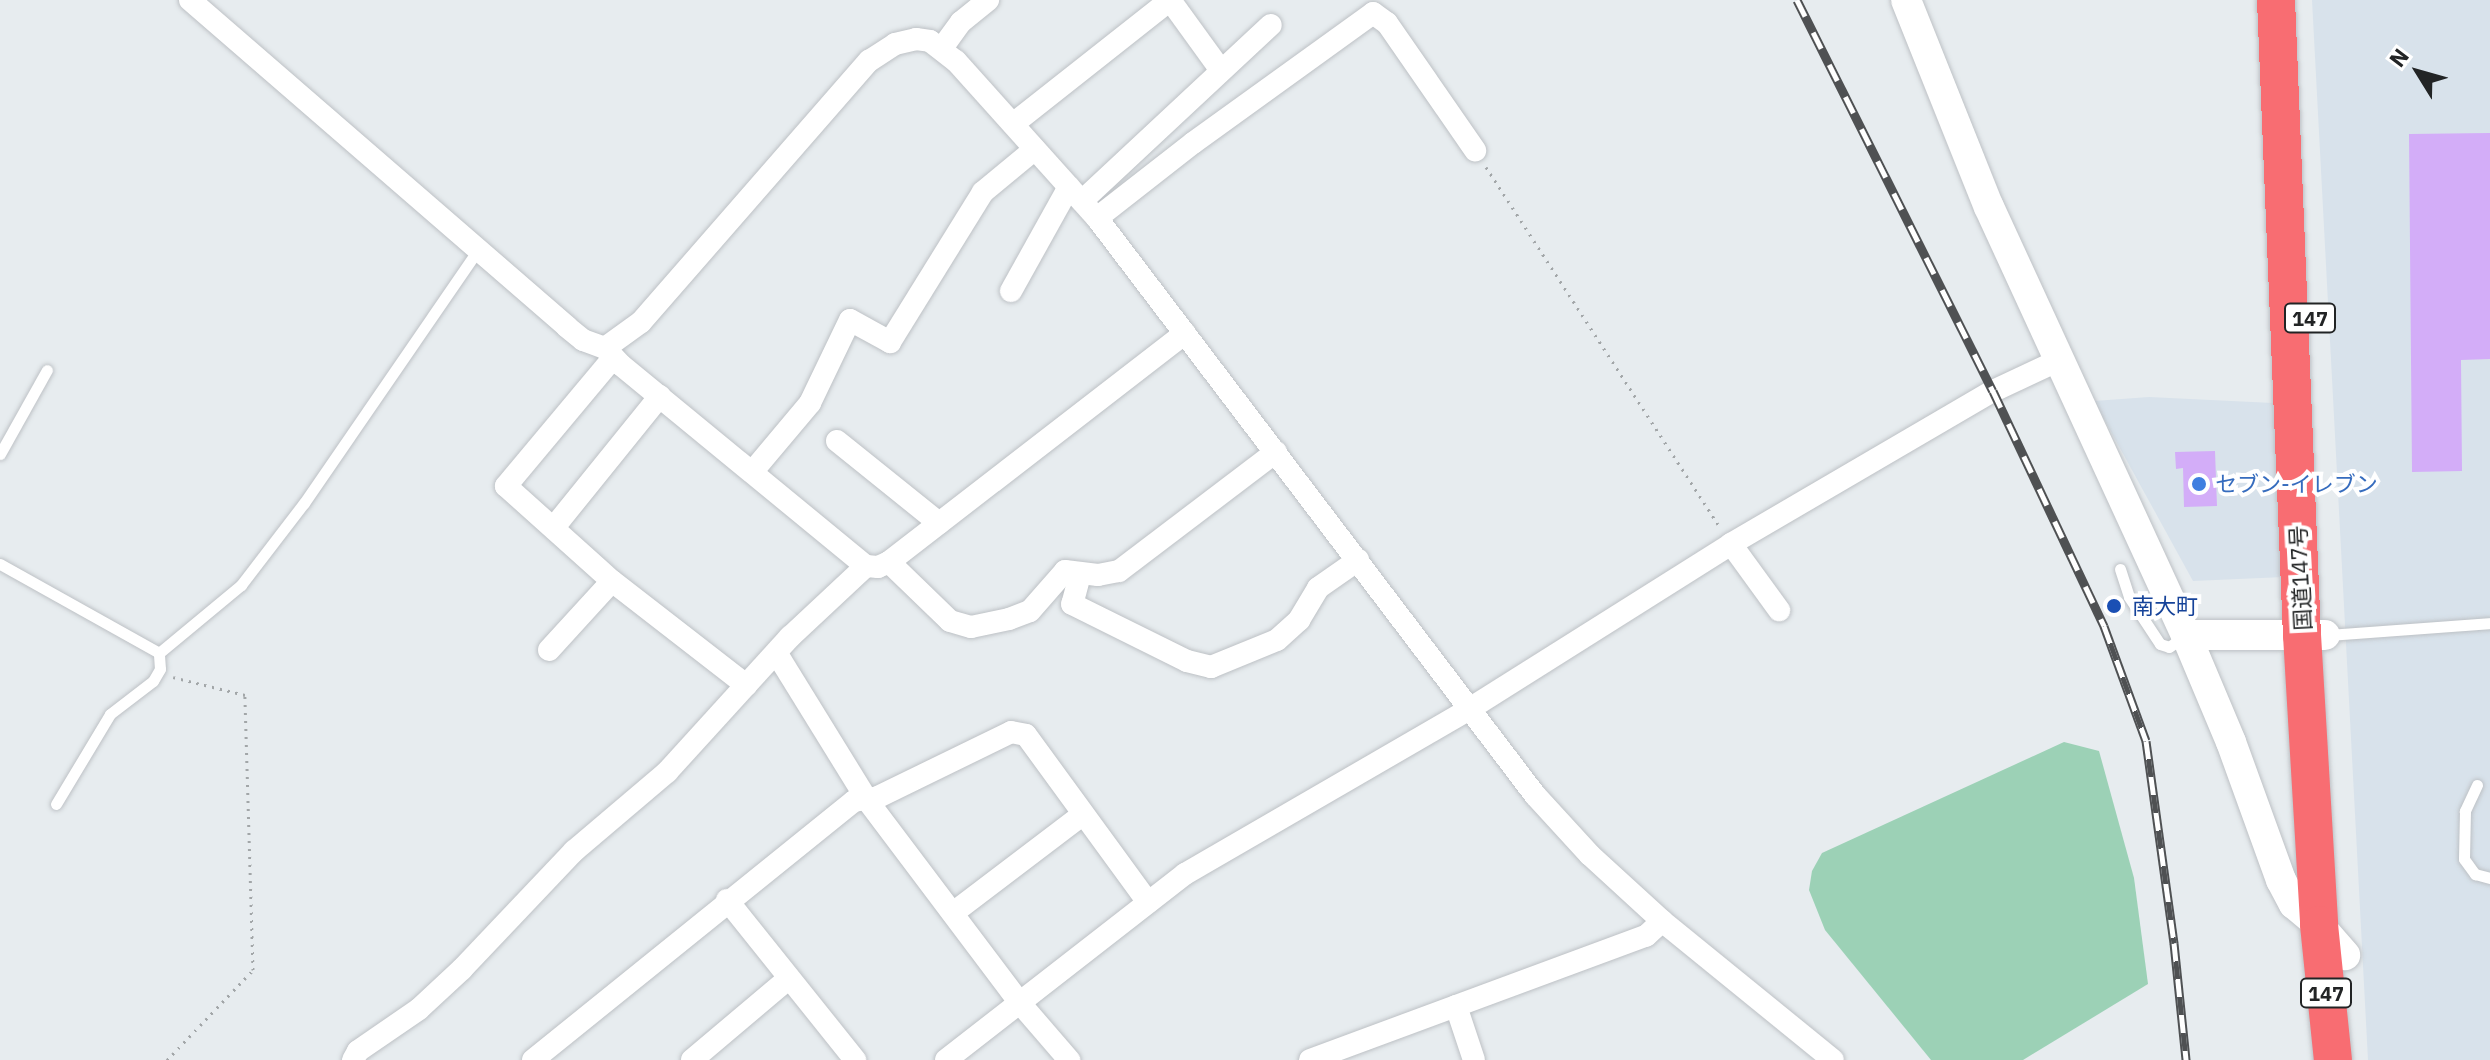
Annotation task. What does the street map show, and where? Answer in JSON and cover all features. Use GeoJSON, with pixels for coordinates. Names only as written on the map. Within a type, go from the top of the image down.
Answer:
{"type":"FeatureCollection","features":[{"type":"Feature","properties":{"kind":"highway","name":"国道147号"},"geometry":{"type":"LineString","coordinates":[[2276,0],[2314,635],[2345,955],[2349,1060]]}},
{"type":"Feature","properties":{"kind":"highway","name":"国道147号"},"geometry":{"type":"LineString","coordinates":[[2295,0],[2314,635],[2319,925],[2333,1060]]}},
{"type":"Feature","properties":{"kind":"street"},"geometry":{"type":"LineString","coordinates":[[190,0],[567,327],[583,340],[609,353],[866,566],[878,567],[889,562],[1185,333]]}},
{"type":"Feature","properties":{"kind":"street"},"geometry":{"type":"LineString","coordinates":[[942,48],[961,22],[988,0]]}},
{"type":"Feature","properties":{"kind":"street"},"geometry":{"type":"LineString","coordinates":[[1013,124],[1170,0],[1220,69]]}},
{"type":"Feature","properties":{"kind":"street"},"geometry":{"type":"LineString","coordinates":[[1906,0],[1989,207],[2057,361],[2186,635],[2231,742],[2281,880],[2294,904],[2319,925],[2345,955]]}},
{"type":"Feature","properties":{"kind":"street"},"geometry":{"type":"LineString","coordinates":[[1082,202],[1193,143],[1373,13],[1387,23],[1475,150]]}},
{"type":"Feature","properties":{"kind":"street"},"geometry":{"type":"LineString","coordinates":[[1011,291],[1082,202],[1220,69],[1271,25]]}},
{"type":"Feature","properties":{"kind":"street"},"geometry":{"type":"LineString","coordinates":[[746,685],[612,581],[555,526],[506,486],[609,353],[641,322],[869,61],[895,44],[916,39],[942,48],[1082,202],[1276,452],[1535,795],[1590,855],[1662,921],[1833,1060]]}},
{"type":"Feature","properties":{"kind":"street"},"geometry":{"type":"LineString","coordinates":[[753,471],[810,403],[850,320],[890,342],[983,192],[1035,149]]}},
{"type":"Feature","properties":{"kind":"street"},"geometry":{"type":"LineString","coordinates":[[946,1060],[1185,874],[1471,708],[1731,544],[1993,391],[2057,361]]}},
{"type":"Feature","properties":{"kind":"street"},"geometry":{"type":"LineString","coordinates":[[555,526],[660,396]]}},
{"type":"Feature","properties":{"kind":"street"},"geometry":{"type":"LineString","coordinates":[[837,441],[939,523]]}},
{"type":"Feature","properties":{"kind":"street"},"geometry":{"type":"LineString","coordinates":[[889,562],[916,586],[934,610],[950,621],[971,627],[1030,611],[1065,571],[1080,575],[1119,571],[1276,452]]}},
{"type":"Feature","properties":{"kind":"street"},"geometry":{"type":"LineString","coordinates":[[1731,544],[1779,610]]}},
{"type":"Feature","properties":{"kind":"street"},"geometry":{"type":"LineString","coordinates":[[1080,575],[1072,604],[1187,661],[1211,667],[1277,640],[1299,620],[1318,588],[1358,560]]}},
{"type":"Feature","properties":{"kind":"street"},"geometry":{"type":"LineString","coordinates":[[353,1060],[371,1041],[419,1009],[462,969],[574,851],[667,772],[746,685],[866,566]]}},
{"type":"Feature","properties":{"kind":"street"},"geometry":{"type":"LineString","coordinates":[[549,650],[612,581]]}},
{"type":"Feature","properties":{"kind":"street"},"geometry":{"type":"LineString","coordinates":[[2186,635],[2314,635]]}},
{"type":"Feature","properties":{"kind":"street"},"geometry":{"type":"LineString","coordinates":[[777,654],[867,800],[1019,1002],[1069,1060]]}},
{"type":"Feature","properties":{"kind":"street"},"geometry":{"type":"LineString","coordinates":[[533,1060],[727,900],[854,801],[867,800],[1019,731],[1148,902]]}},
{"type":"Feature","properties":{"kind":"street"},"geometry":{"type":"LineString","coordinates":[[953,913],[1082,815]]}},
{"type":"Feature","properties":{"kind":"street"},"geometry":{"type":"LineString","coordinates":[[727,900],[853,1059]]}},
{"type":"Feature","properties":{"kind":"street"},"geometry":{"type":"LineString","coordinates":[[1310,1060],[1646,936],[1662,921]]}},
{"type":"Feature","properties":{"kind":"street"},"geometry":{"type":"LineString","coordinates":[[692,1060],[789,978]]}},
{"type":"Feature","properties":{"kind":"street"},"geometry":{"type":"LineString","coordinates":[[1456,1006],[1474,1060]]}},
{"type":"Feature","properties":{"kind":"lane"},"geometry":{"type":"LineString","coordinates":[[56,804],[110,714],[153,681],[157,674],[159,653],[241,585],[304,503],[478,250]]}},
{"type":"Feature","properties":{"kind":"lane"},"geometry":{"type":"LineString","coordinates":[[0,454],[47,370]]}},
{"type":"Feature","properties":{"kind":"lane"},"geometry":{"type":"LineString","coordinates":[[1,567],[159,653]]}},
{"type":"Feature","properties":{"kind":"lane"},"geometry":{"type":"LineString","coordinates":[[2120,569],[2129,597],[2160,644],[2169,647],[2186,635]]}},
{"type":"Feature","properties":{"kind":"lane"},"geometry":{"type":"LineString","coordinates":[[2314,635],[2490,623]]}},
{"type":"Feature","properties":{"kind":"lane"},"geometry":{"type":"LineString","coordinates":[[2477,785],[2465,811],[2464,859],[2475,874],[2490,878]]}},
{"type":"Feature","properties":{"kind":"path"},"geometry":{"type":"LineString","coordinates":[[1475,150],[1731,544]]}},
{"type":"Feature","properties":{"kind":"path"},"geometry":{"type":"LineString","coordinates":[[157,674],[245,695],[253,970],[167,1060]]}},
{"type":"Feature","properties":{"kind":"shaded area"},"geometry":{"type":"Polygon","coordinates":[[[2312,0],[2490,0],[2490,1060],[2368,1060],[2312,0]]]}},
{"type":"Feature","properties":{"kind":"shaded area"},"geometry":{"type":"Polygon","coordinates":[[[2149,397],[2273,403],[2284,577],[2193,581],[2094,401],[2149,397]]]}},
{"type":"Feature","properties":{"kind":"green space"},"geometry":{"type":"Polygon","coordinates":[[[2064,742],[2099,751],[2134,878],[2148,984],[2023,1060],[1931,1060],[1825,930],[1809,890],[1812,871],[1822,853],[2064,742]]]}},
{"type":"Feature","properties":{"kind":"building"},"geometry":{"type":"Polygon","coordinates":[[[2490,133],[2490,359],[2461,360],[2462,471],[2412,472],[2409,134],[2490,133]]]}},
{"type":"Feature","properties":{"kind":"building"},"geometry":{"type":"Polygon","coordinates":[[[2215,451],[2217,506],[2184,507],[2183,468],[2176,469],[2175,452],[2215,451]]]}},
{"type":"Feature","properties":{"kind":"railway"},"geometry":{"type":"LineString","coordinates":[[1797,0],[1993,391],[2104,626],[2146,741],[2174,943],[2186,1060]]}},
{"type":"Feature","properties":{"kind":"place","name":"セブン-イレブン"},"geometry":{"type":"Point","coordinates":[2199,484]}},
{"type":"Feature","properties":{"kind":"place","name":"南大町"},"geometry":{"type":"Point","coordinates":[2114,606]}}]}
